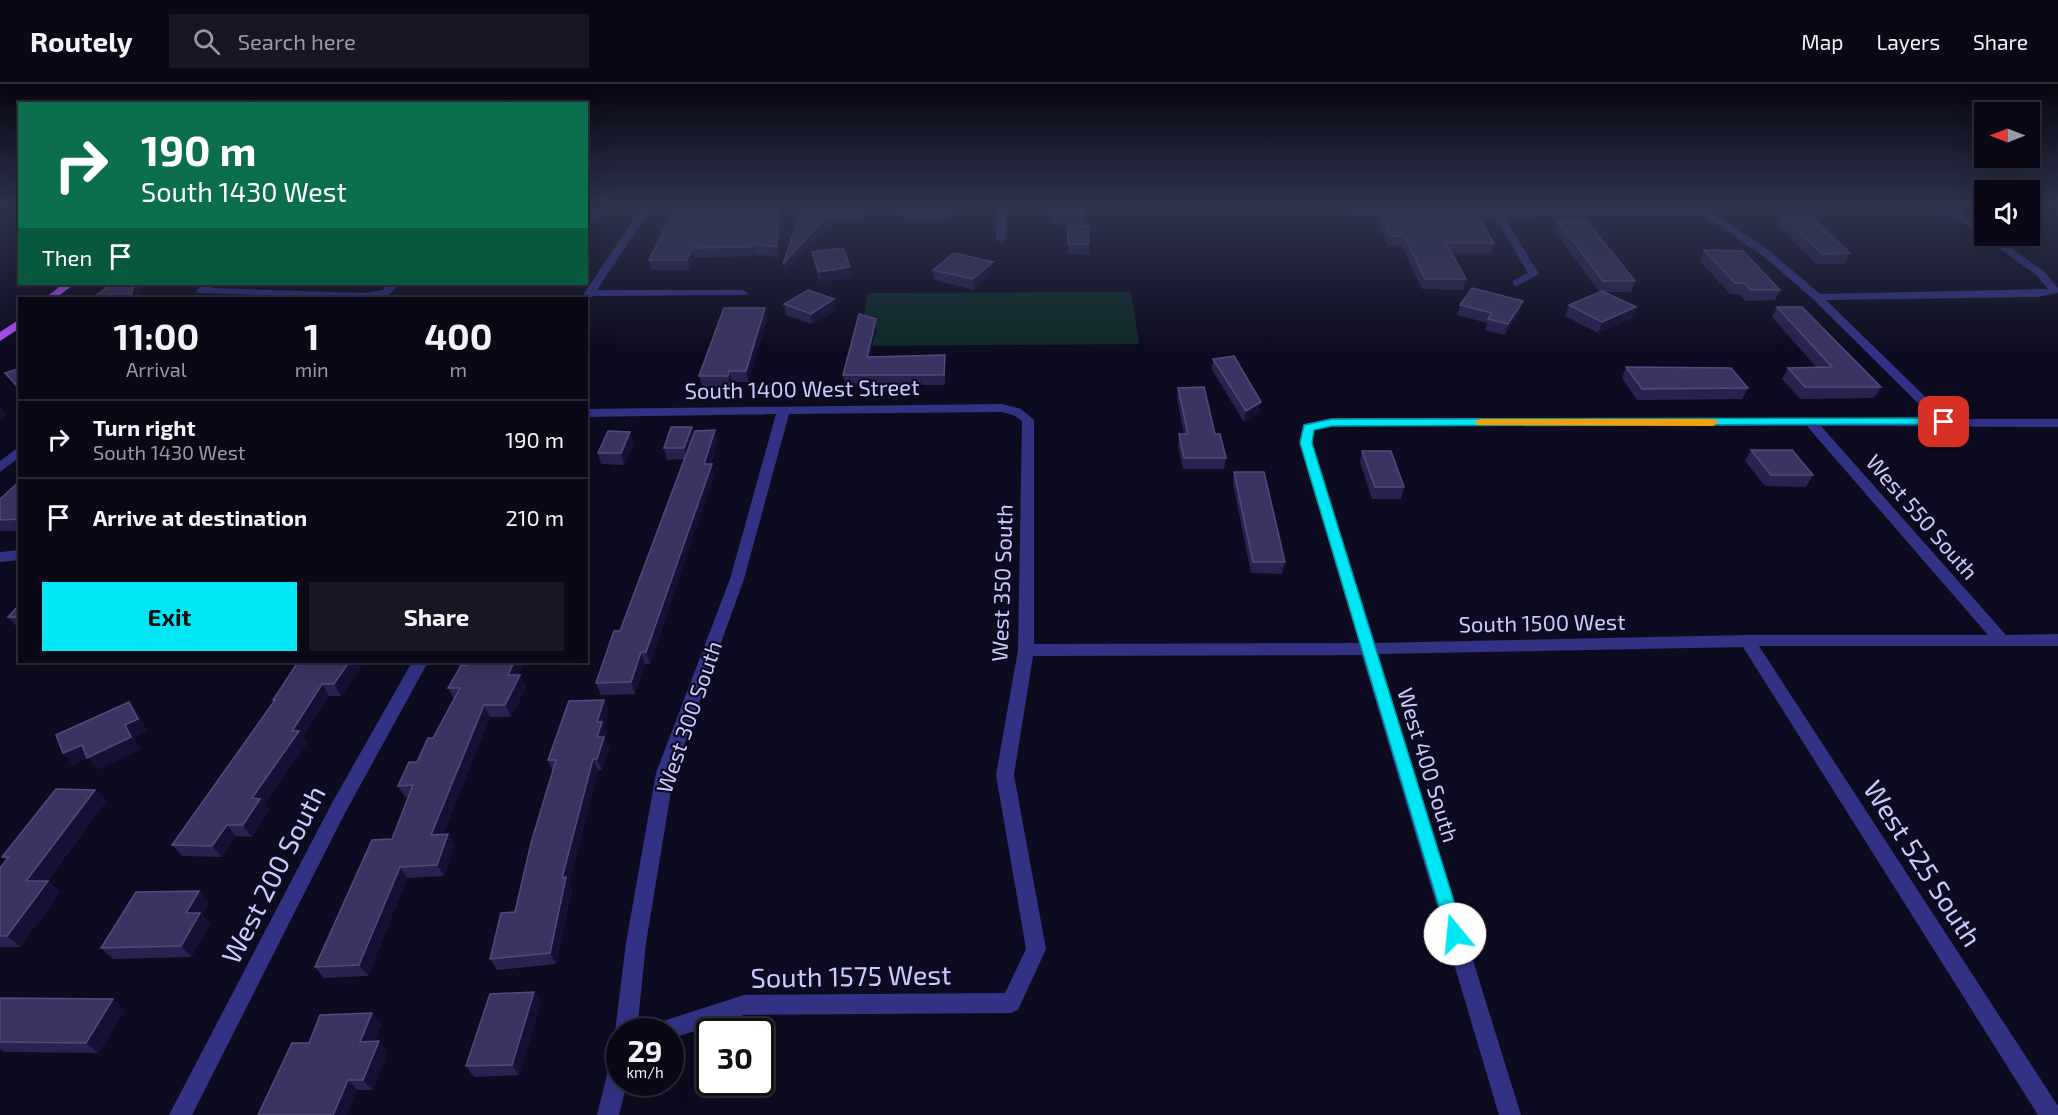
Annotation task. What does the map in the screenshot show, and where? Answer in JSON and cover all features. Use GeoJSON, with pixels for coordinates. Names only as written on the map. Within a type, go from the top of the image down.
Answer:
{"type":"FeatureCollection","features":[{"type":"Feature","properties":{"kind":"main road"},"geometry":{"type":"LineString","coordinates":[[51,297],[68,285]]}},
{"type":"Feature","properties":{"kind":"main road"},"geometry":{"type":"LineString","coordinates":[[0,338],[18,324]]}},
{"type":"Feature","properties":{"kind":"street"},"geometry":{"type":"LineString","coordinates":[[589,296],[616,254]]}},
{"type":"Feature","properties":{"kind":"street"},"geometry":{"type":"LineString","coordinates":[[1517,283],[1534,274],[1524,254]]}},
{"type":"Feature","properties":{"kind":"street"},"geometry":{"type":"LineString","coordinates":[[1767,254],[1817,297],[1944,422]]}},
{"type":"Feature","properties":{"kind":"street"},"geometry":{"type":"LineString","coordinates":[[1817,297],[2037,294],[2055,291],[2040,273],[2013,254]]}},
{"type":"Feature","properties":{"kind":"street"},"geometry":{"type":"LineString","coordinates":[[208,285],[201,291],[365,296],[385,293],[393,285]]}},
{"type":"Feature","properties":{"kind":"street"},"geometry":{"type":"LineString","coordinates":[[589,296],[743,293]]}},
{"type":"Feature","properties":{"kind":"street","name":"South 1400 West Street"},"geometry":{"type":"LineString","coordinates":[[588,413],[1002,408],[1017,412]]}},
{"type":"Feature","properties":{"kind":"street","name":"West 300 South"},"geometry":{"type":"LineString","coordinates":[[628,1018],[636,943],[665,773],[737,579],[783,409]]}},
{"type":"Feature","properties":{"kind":"street","name":"West 350 South"},"geometry":{"type":"LineString","coordinates":[[1011,1003],[1036,948],[1005,776],[1026,650],[1028,420],[1017,412]]}},
{"type":"Feature","properties":{"kind":"street","name":"West 400 South"},"geometry":{"type":"LineString","coordinates":[[1510,1115],[1306,443],[1308,428],[1332,422],[1810,422]]}},
{"type":"Feature","properties":{"kind":"street"},"geometry":{"type":"LineString","coordinates":[[1810,422],[2058,423]]}},
{"type":"Feature","properties":{"kind":"street","name":"West 550 South"},"geometry":{"type":"LineString","coordinates":[[1810,422],[2002,640]]}},
{"type":"Feature","properties":{"kind":"street"},"geometry":{"type":"LineString","coordinates":[[0,468],[18,452]]}},
{"type":"Feature","properties":{"kind":"street"},"geometry":{"type":"LineString","coordinates":[[0,557],[18,555]]}},
{"type":"Feature","properties":{"kind":"street","name":"South 1500 West"},"geometry":{"type":"LineString","coordinates":[[1026,650],[1369,649],[1747,641],[2058,640]]}},
{"type":"Feature","properties":{"kind":"street","name":"West 525 South"},"geometry":{"type":"LineString","coordinates":[[1747,641],[2051,1115]]}},
{"type":"Feature","properties":{"kind":"street","name":"West 200 South"},"geometry":{"type":"LineString","coordinates":[[180,1115],[338,808],[419,663]]}},
{"type":"Feature","properties":{"kind":"street","name":"South 1575 West"},"geometry":{"type":"LineString","coordinates":[[684,1024],[744,1005],[1011,1003]]}},
{"type":"Feature","properties":{"kind":"street"},"geometry":{"type":"LineString","coordinates":[[608,1115],[613,1096]]}},
{"type":"Feature","properties":{"kind":"green space"},"geometry":{"type":"Polygon","coordinates":[[[1131,292],[1139,344],[858,346],[868,293],[1131,292]]]}},
{"type":"Feature","properties":{"kind":"building"},"geometry":{"type":"Polygon","coordinates":[[[652,254],[689,254],[687,260],[649,260],[652,254]]]}},
{"type":"Feature","properties":{"kind":"building"},"geometry":{"type":"Polygon","coordinates":[[[786,254],[792,254],[783,264],[786,254]]]}},
{"type":"Feature","properties":{"kind":"building"},"geometry":{"type":"Polygon","coordinates":[[[813,254],[845,254],[850,267],[819,272],[813,254]]]}},
{"type":"Feature","properties":{"kind":"building"},"geometry":{"type":"Polygon","coordinates":[[[953,254],[993,262],[973,279],[933,270],[953,254]]]}},
{"type":"Feature","properties":{"kind":"building"},"geometry":{"type":"Polygon","coordinates":[[[1413,254],[1452,254],[1466,279],[1425,279],[1413,254]]]}},
{"type":"Feature","properties":{"kind":"building"},"geometry":{"type":"Polygon","coordinates":[[[1583,254],[1613,254],[1635,281],[1603,281],[1583,254]]]}},
{"type":"Feature","properties":{"kind":"building"},"geometry":{"type":"Polygon","coordinates":[[[1708,254],[1746,254],[1780,290],[1751,290],[1744,283],[1735,283],[1708,254]]]}},
{"type":"Feature","properties":{"kind":"building"},"geometry":{"type":"Polygon","coordinates":[[[110,285],[134,285],[131,296],[94,297],[110,285]]]}},
{"type":"Feature","properties":{"kind":"building"},"geometry":{"type":"Polygon","coordinates":[[[1472,288],[1523,301],[1508,324],[1488,319],[1492,313],[1460,305],[1472,288]]]}},
{"type":"Feature","properties":{"kind":"building"},"geometry":{"type":"Polygon","coordinates":[[[808,290],[834,299],[811,314],[784,304],[808,290]]]}},
{"type":"Feature","properties":{"kind":"building"},"geometry":{"type":"Polygon","coordinates":[[[1602,291],[1636,307],[1602,322],[1569,305],[1602,291]]]}},
{"type":"Feature","properties":{"kind":"building"},"geometry":{"type":"Polygon","coordinates":[[[1777,307],[1802,307],[1881,387],[1805,387],[1788,368],[1832,367],[1777,307]]]}},
{"type":"Feature","properties":{"kind":"building"},"geometry":{"type":"Polygon","coordinates":[[[724,308],[765,308],[746,371],[729,371],[728,376],[699,376],[724,308]]]}},
{"type":"Feature","properties":{"kind":"building"},"geometry":{"type":"Polygon","coordinates":[[[859,314],[876,319],[867,357],[945,355],[944,375],[843,375],[859,314]]]}},
{"type":"Feature","properties":{"kind":"building"},"geometry":{"type":"Polygon","coordinates":[[[1234,356],[1261,402],[1246,411],[1213,359],[1234,356]]]}},
{"type":"Feature","properties":{"kind":"building"},"geometry":{"type":"Polygon","coordinates":[[[1626,367],[1731,368],[1748,388],[1642,389],[1626,367]]]}},
{"type":"Feature","properties":{"kind":"building"},"geometry":{"type":"Polygon","coordinates":[[[18,369],[18,387],[5,373],[18,369]]]}},
{"type":"Feature","properties":{"kind":"building"},"geometry":{"type":"Polygon","coordinates":[[[1204,387],[1215,434],[1220,434],[1226,458],[1184,458],[1179,434],[1188,434],[1178,388],[1204,387]]]}},
{"type":"Feature","properties":{"kind":"building"},"geometry":{"type":"Polygon","coordinates":[[[671,427],[692,427],[684,448],[664,448],[671,427]]]}},
{"type":"Feature","properties":{"kind":"building"},"geometry":{"type":"Polygon","coordinates":[[[715,430],[704,464],[712,464],[646,652],[641,652],[631,682],[596,683],[614,631],[620,631],[695,431],[715,430]]]}},
{"type":"Feature","properties":{"kind":"building"},"geometry":{"type":"Polygon","coordinates":[[[608,431],[630,432],[621,453],[598,453],[608,431]]]}},
{"type":"Feature","properties":{"kind":"building"},"geometry":{"type":"Polygon","coordinates":[[[1751,450],[1792,450],[1813,475],[1771,475],[1751,450]]]}},
{"type":"Feature","properties":{"kind":"building"},"geometry":{"type":"Polygon","coordinates":[[[1362,451],[1391,451],[1404,487],[1375,487],[1362,451]]]}},
{"type":"Feature","properties":{"kind":"building"},"geometry":{"type":"Polygon","coordinates":[[[1234,472],[1264,472],[1285,562],[1253,562],[1234,472]]]}},
{"type":"Feature","properties":{"kind":"building"},"geometry":{"type":"Polygon","coordinates":[[[18,483],[18,519],[0,520],[0,499],[18,483]]]}},
{"type":"Feature","properties":{"kind":"building"},"geometry":{"type":"Polygon","coordinates":[[[18,606],[18,617],[8,617],[18,606]]]}},
{"type":"Feature","properties":{"kind":"building"},"geometry":{"type":"Polygon","coordinates":[[[297,663],[348,663],[334,684],[322,684],[292,731],[299,731],[252,798],[260,799],[243,825],[227,825],[212,846],[172,845],[275,700],[273,700],[297,663]]]}},
{"type":"Feature","properties":{"kind":"building"},"geometry":{"type":"Polygon","coordinates":[[[468,663],[514,663],[508,675],[520,675],[505,705],[484,705],[431,835],[448,834],[437,865],[400,867],[359,965],[315,967],[372,840],[392,839],[413,785],[398,786],[409,762],[417,762],[428,738],[433,738],[460,688],[448,688],[461,665],[466,666],[468,663]]]}},
{"type":"Feature","properties":{"kind":"building"},"geometry":{"type":"Polygon","coordinates":[[[604,700],[597,722],[602,722],[597,737],[604,737],[597,759],[593,759],[562,878],[566,877],[550,953],[490,959],[501,913],[515,912],[531,843],[556,760],[548,760],[569,701],[604,700]]]}},
{"type":"Feature","properties":{"kind":"building"},"geometry":{"type":"Polygon","coordinates":[[[129,702],[138,719],[125,725],[131,737],[87,758],[82,745],[63,753],[56,735],[129,702]]]}},
{"type":"Feature","properties":{"kind":"building"},"geometry":{"type":"Polygon","coordinates":[[[56,789],[95,790],[26,881],[48,881],[7,936],[0,936],[0,868],[9,857],[2,857],[56,789]]]}},
{"type":"Feature","properties":{"kind":"building"},"geometry":{"type":"Polygon","coordinates":[[[199,891],[186,913],[200,913],[181,946],[101,948],[136,892],[199,891]]]}},
{"type":"Feature","properties":{"kind":"building"},"geometry":{"type":"Polygon","coordinates":[[[534,992],[512,1065],[466,1066],[490,994],[534,992]]]}},
{"type":"Feature","properties":{"kind":"building"},"geometry":{"type":"Polygon","coordinates":[[[0,998],[113,999],[86,1043],[0,1042],[0,998]]]}},
{"type":"Feature","properties":{"kind":"building"},"geometry":{"type":"Polygon","coordinates":[[[372,1013],[360,1042],[379,1041],[363,1080],[348,1080],[333,1115],[258,1115],[292,1043],[309,1043],[320,1015],[372,1013]]]}},
{"type":"Feature","properties":{"kind":"slow traffic"},"geometry":{"type":"LineString","coordinates":[[1480,422],[1713,422]]}},
{"type":"Feature","properties":{"kind":"route"},"geometry":{"type":"LineString","coordinates":[[1455,934],[1306,443],[1308,428],[1332,422],[1944,422]]}}]}
